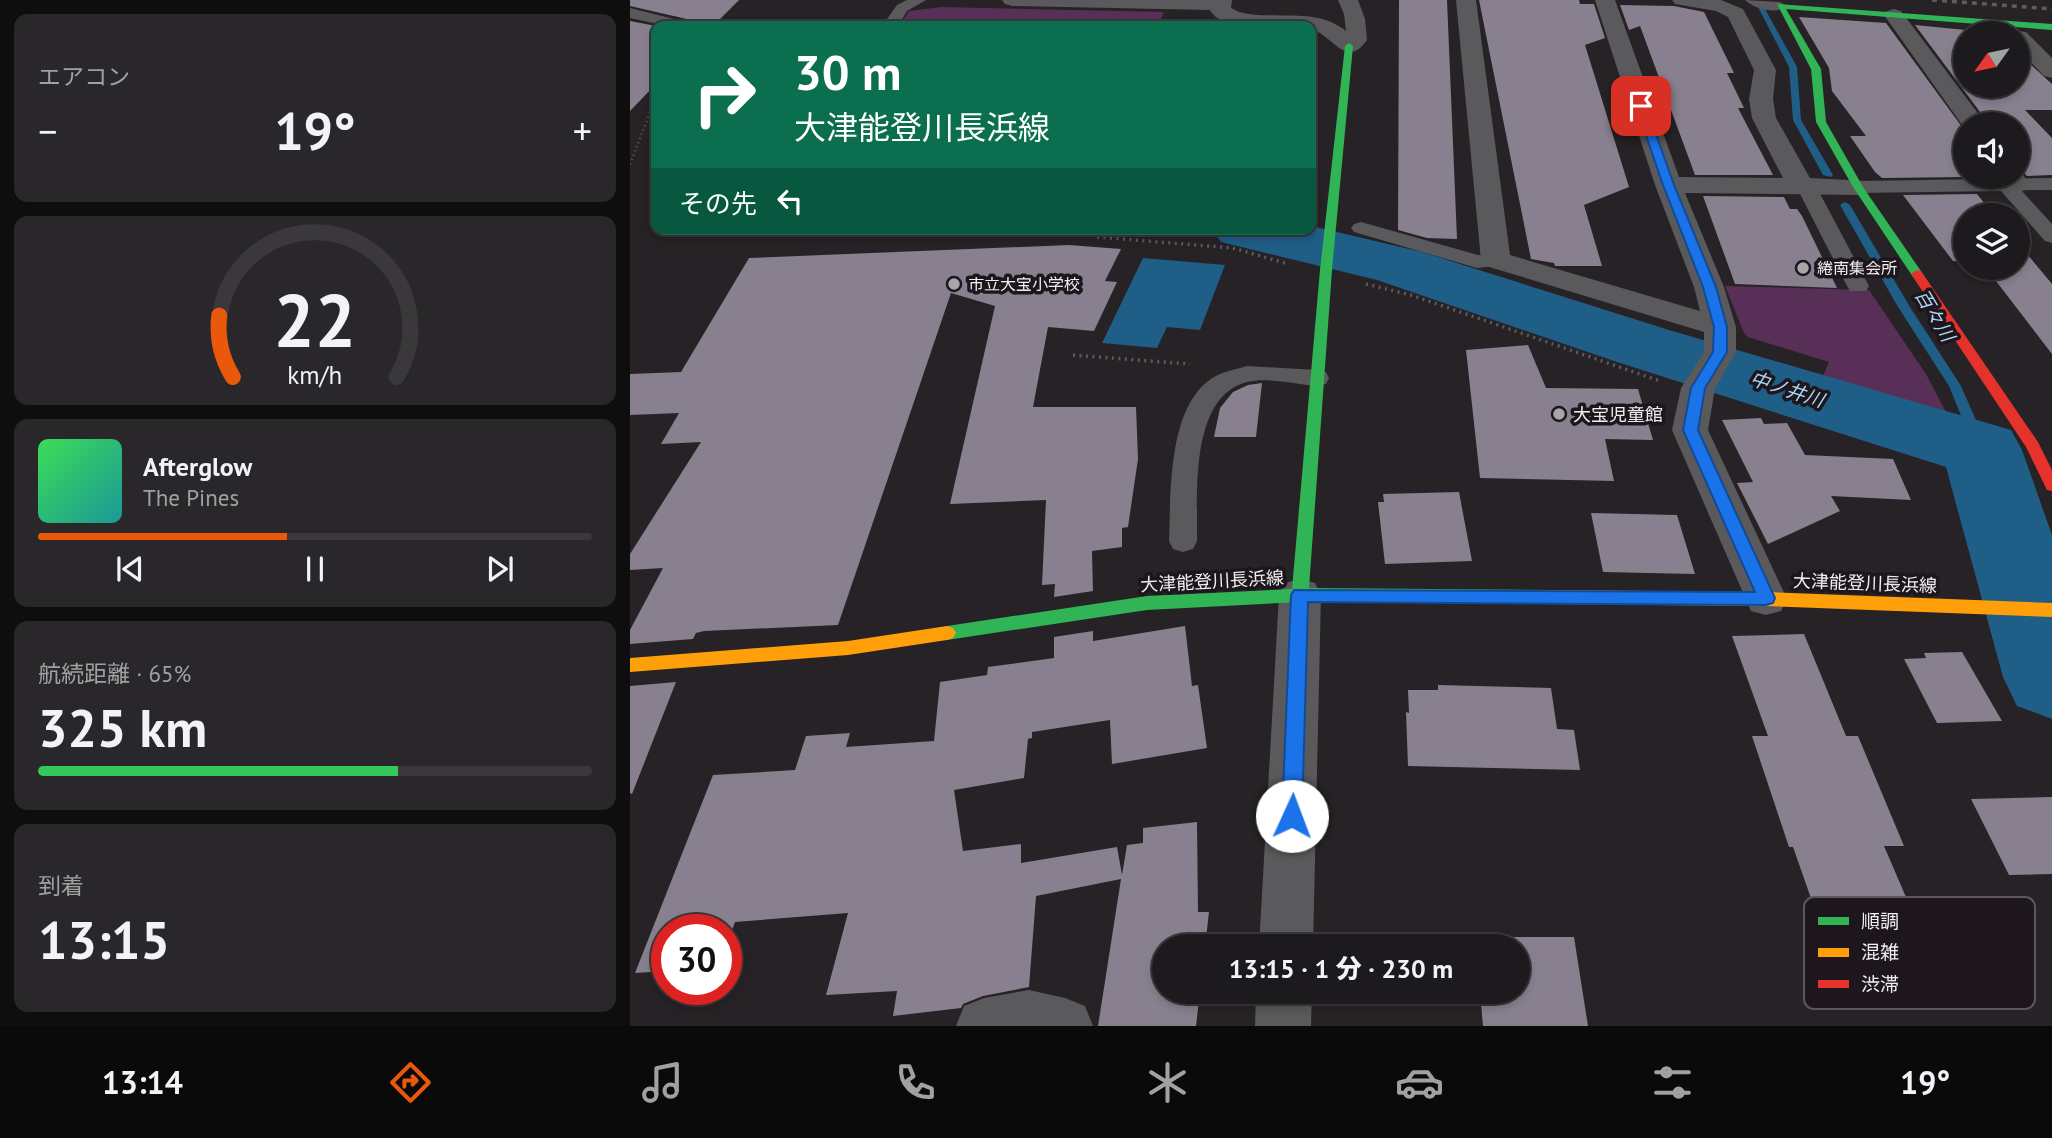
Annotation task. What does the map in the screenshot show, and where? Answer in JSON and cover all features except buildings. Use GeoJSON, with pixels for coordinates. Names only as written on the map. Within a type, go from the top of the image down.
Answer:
{"type":"FeatureCollection","features":[{"type":"Feature","properties":{"kind":"street"},"geometry":{"type":"LineString","coordinates":[[1012,0],[1221,2],[1220,10],[1228,16],[1264,21]]}},
{"type":"Feature","properties":{"kind":"street"},"geometry":{"type":"LineString","coordinates":[[1287,934],[1300,595],[1330,229],[1349,46],[1356,40],[1352,5],[1348,0]]}},
{"type":"Feature","properties":{"kind":"street"},"geometry":{"type":"LineString","coordinates":[[1466,0],[1496,260],[1720,339]]}},
{"type":"Feature","properties":{"kind":"street"},"geometry":{"type":"LineString","coordinates":[[1605,0],[1668,185],[1709,287],[1720,339],[1697,391],[1690,430],[1766,598]]}},
{"type":"Feature","properties":{"kind":"street"},"geometry":{"type":"LineString","coordinates":[[1682,0],[1721,6],[1736,13],[1765,70],[1761,99],[1764,118],[1805,188]]}},
{"type":"Feature","properties":{"kind":"street"},"geometry":{"type":"LineString","coordinates":[[1780,6],[1894,15],[1953,23]]}},
{"type":"Feature","properties":{"kind":"street"},"geometry":{"type":"LineString","coordinates":[[1780,6],[1816,69],[1821,122],[1858,187],[2033,446],[2052,486]]}},
{"type":"Feature","properties":{"kind":"street"},"geometry":{"type":"LineString","coordinates":[[1894,15],[1965,112]]}},
{"type":"Feature","properties":{"kind":"street"},"geometry":{"type":"LineString","coordinates":[[1316,24],[1335,31],[1349,46]]}},
{"type":"Feature","properties":{"kind":"street"},"geometry":{"type":"LineString","coordinates":[[2030,29],[2052,27]]}},
{"type":"Feature","properties":{"kind":"street"},"geometry":{"type":"LineString","coordinates":[[2030,50],[2052,71]]}},
{"type":"Feature","properties":{"kind":"street"},"geometry":{"type":"LineString","coordinates":[[1668,185],[1858,187]]}},
{"type":"Feature","properties":{"kind":"street","name":"大津能登川長浜線"},"geometry":{"type":"LineString","coordinates":[[630,665],[848,648],[1147,603],[1300,595],[1766,598],[2052,610]]}},
{"type":"Feature","properties":{"kind":"street"},"geometry":{"type":"LineString","coordinates":[[1283,1026],[1284,1004]]}},
{"type":"Feature","properties":{"kind":"street"},"geometry":{"type":"LineString","coordinates":[[984,1026],[1029,1018],[1065,1026]]}},
{"type":"Feature","properties":{"kind":"lane"},"geometry":{"type":"LineString","coordinates":[[893,21],[902,8],[919,0]]}},
{"type":"Feature","properties":{"kind":"lane"},"geometry":{"type":"LineString","coordinates":[[1752,0],[1760,4],[1780,6]]}},
{"type":"Feature","properties":{"kind":"lane"},"geometry":{"type":"LineString","coordinates":[[630,13],[664,21]]}},
{"type":"Feature","properties":{"kind":"lane"},"geometry":{"type":"LineString","coordinates":[[2030,183],[2052,184]]}},
{"type":"Feature","properties":{"kind":"lane"},"geometry":{"type":"LineString","coordinates":[[1858,187],[1953,184]]}},
{"type":"Feature","properties":{"kind":"lane"},"geometry":{"type":"LineString","coordinates":[[1805,188],[1858,286]]}},
{"type":"Feature","properties":{"kind":"lane"},"geometry":{"type":"LineString","coordinates":[[2017,189],[2052,237]]}},
{"type":"Feature","properties":{"kind":"lane"},"geometry":{"type":"LineString","coordinates":[[1362,228],[1477,262],[1496,260]]}},
{"type":"Feature","properties":{"kind":"lane"},"geometry":{"type":"LineString","coordinates":[[1184,541],[1189,440],[1204,400],[1224,383],[1246,374],[1317,378]]}},
{"type":"Feature","properties":{"kind":"path"},"geometry":{"type":"LineString","coordinates":[[630,164],[651,110]]}},
{"type":"Feature","properties":{"kind":"path"},"geometry":{"type":"LineString","coordinates":[[1097,237],[1233,248],[1289,265]]}},
{"type":"Feature","properties":{"kind":"path"},"geometry":{"type":"LineString","coordinates":[[1358,282],[1411,295],[1697,391]]}},
{"type":"Feature","properties":{"kind":"path"},"geometry":{"type":"LineString","coordinates":[[1073,355],[1225,367],[1246,374]]}},
{"type":"Feature","properties":{"kind":"shaded area"},"geometry":{"type":"Polygon","coordinates":[[[941,7],[1164,12],[1160,21],[902,21],[909,11],[941,7]]]}},
{"type":"Feature","properties":{"kind":"shaded area"},"geometry":{"type":"Polygon","coordinates":[[[1725,286],[1869,290],[1926,374],[1946,412],[1942,415],[1823,376],[1829,362],[1748,337],[1725,286]]]}},
{"type":"Feature","properties":{"kind":"water"},"geometry":{"type":"Polygon","coordinates":[[[1143,258],[1225,265],[1200,330],[1167,327],[1157,348],[1102,343],[1143,258]]]}},
{"type":"Feature","properties":{"kind":"waterway","name":"百々川"},"geometry":{"type":"LineString","coordinates":[[1761,9],[1793,67],[1797,120],[1828,175]]}},
{"type":"Feature","properties":{"kind":"waterway","name":"百々川"},"geometry":{"type":"LineString","coordinates":[[1845,205],[1904,307],[1955,386],[1982,450]]}},
{"type":"Feature","properties":{"kind":"waterway","name":"中ノ井川"},"geometry":{"type":"LineString","coordinates":[[1268,235],[1399,266],[1643,346],[1982,450],[2052,677]]}},
{"type":"Feature","properties":{"kind":"railway"},"geometry":{"type":"LineString","coordinates":[[1932,0],[2052,9]]}},
{"type":"Feature","properties":{"kind":"traffic: fast"},"geometry":{"type":"LineString","coordinates":[[1917,274],[1858,187],[1821,122],[1816,69],[1780,6],[2052,27]]}},
{"type":"Feature","properties":{"kind":"traffic: fast"},"geometry":{"type":"LineString","coordinates":[[1300,595],[1326,270],[1349,46]]}},
{"type":"Feature","properties":{"kind":"traffic: fast"},"geometry":{"type":"LineString","coordinates":[[947,633],[1147,603],[1300,595],[1550,597]]}},
{"type":"Feature","properties":{"kind":"traffic: slow"},"geometry":{"type":"LineString","coordinates":[[1550,597],[1766,599],[2052,610]]}},
{"type":"Feature","properties":{"kind":"traffic: slow"},"geometry":{"type":"LineString","coordinates":[[630,665],[848,648],[947,633]]}},
{"type":"Feature","properties":{"kind":"traffic: jam"},"geometry":{"type":"LineString","coordinates":[[1917,274],[2033,446],[2052,486]]}},
{"type":"Feature","properties":{"kind":"place","name":"綣南集会所"},"geometry":{"type":"Point","coordinates":[1803,268]}},
{"type":"Feature","properties":{"kind":"place","name":"市立大宝小学校"},"geometry":{"type":"Point","coordinates":[954,284]}},
{"type":"Feature","properties":{"kind":"place","name":"大宝児童館"},"geometry":{"type":"Point","coordinates":[1559,414]}},
{"type":"Feature","properties":{"kind":"route"},"geometry":{"type":"LineString","coordinates":[[1292,816],[1300,595],[1766,598],[1690,430],[1698,388],[1720,352],[1720,327],[1709,287],[1668,185],[1641,106]]}}]}
